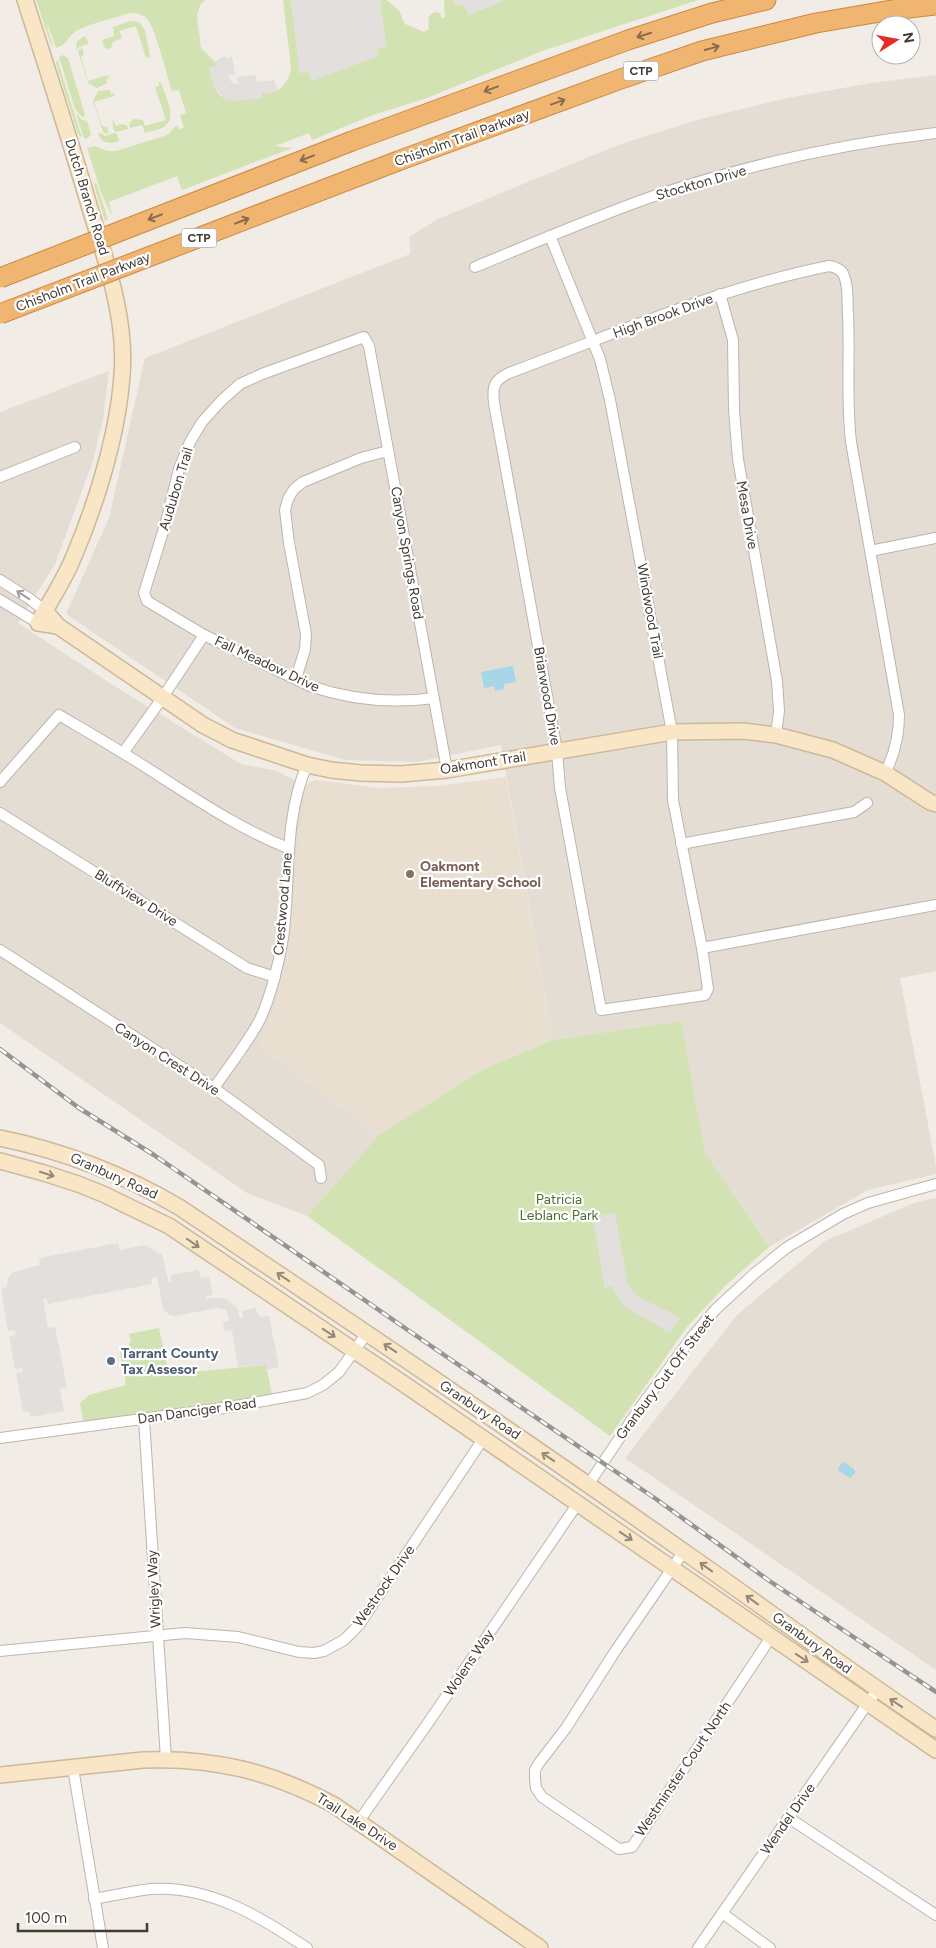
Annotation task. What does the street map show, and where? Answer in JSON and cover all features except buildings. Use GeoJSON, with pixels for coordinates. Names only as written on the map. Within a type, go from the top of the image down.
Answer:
{"type":"FeatureCollection","features":[{"type":"Feature","properties":{"kind":"highway","name":"CTP"},"geometry":{"type":"LineString","coordinates":[[0,278],[352,141],[612,45],[712,13],[762,1]]}},
{"type":"Feature","properties":{"kind":"highway","name":"Chisholm Trail Parkway"},"geometry":{"type":"LineString","coordinates":[[0,314],[398,161],[611,82],[702,51],[791,28],[892,10],[936,5]]}},
{"type":"Feature","properties":{"kind":"highway"},"geometry":{"type":"LineString","coordinates":[[892,10],[936,10]]}},
{"type":"Feature","properties":{"kind":"main road","name":"Dutch Branch Road"},"geometry":{"type":"LineString","coordinates":[[25,0],[53,84],[116,298],[123,373],[117,416],[99,488],[74,557],[42,617]]}},
{"type":"Feature","properties":{"kind":"main road","name":"Oakmont Trail"},"geometry":{"type":"LineString","coordinates":[[42,617],[203,725],[232,740],[307,765],[361,773],[401,774],[447,770],[672,732],[719,730],[776,735],[833,750],[886,773],[934,806]]}},
{"type":"Feature","properties":{"kind":"main road","name":"Granbury Road"},"geometry":{"type":"LineString","coordinates":[[0,1138],[60,1152],[142,1186],[179,1207],[367,1333],[684,1551],[877,1690],[936,1729]]}},
{"type":"Feature","properties":{"kind":"main road","name":"Granbury Road"},"geometry":{"type":"LineString","coordinates":[[0,1161],[44,1172],[78,1184],[169,1226],[578,1502],[936,1750]]}},
{"type":"Feature","properties":{"kind":"main road"},"geometry":{"type":"LineString","coordinates":[[169,1226],[179,1207]]}},
{"type":"Feature","properties":{"kind":"main road"},"geometry":{"type":"LineString","coordinates":[[542,1479],[579,1490],[584,1490],[588,1485]]}},
{"type":"Feature","properties":{"kind":"main road"},"geometry":{"type":"LineString","coordinates":[[588,1485],[589,1498],[606,1522]]}},
{"type":"Feature","properties":{"kind":"main road","name":"Trail Lake Drive"},"geometry":{"type":"LineString","coordinates":[[0,1775],[166,1759],[236,1766],[268,1775],[304,1789],[359,1821],[531,1946]]}},
{"type":"Feature","properties":{"kind":"street","name":"Stockton Drive"},"geometry":{"type":"LineString","coordinates":[[475,267],[652,197],[779,160],[839,147],[936,133]]}},
{"type":"Feature","properties":{"kind":"street","name":"Windwood Trail"},"geometry":{"type":"LineString","coordinates":[[550,236],[600,359],[610,400],[672,732],[672,787],[681,844],[702,948],[708,989],[705,996]]}},
{"type":"Feature","properties":{"kind":"street","name":"High Brook Drive"},"geometry":{"type":"LineString","coordinates":[[495,383],[509,373],[720,294],[824,267],[837,268],[845,277],[848,331],[848,419],[870,551]]}},
{"type":"Feature","properties":{"kind":"street","name":"Mesa Drive"},"geometry":{"type":"LineString","coordinates":[[720,294],[734,340],[734,410],[738,459],[777,681],[779,711],[776,735]]}},
{"type":"Feature","properties":{"kind":"street","name":"Canyon Springs Road"},"geometry":{"type":"LineString","coordinates":[[364,337],[369,346],[447,770]]}},
{"type":"Feature","properties":{"kind":"street","name":"Audubon Trail"},"geometry":{"type":"LineString","coordinates":[[144,593],[166,522],[179,469],[190,442],[202,422],[240,384],[262,374],[364,337]]}},
{"type":"Feature","properties":{"kind":"street","name":"Briarwood Drive"},"geometry":{"type":"LineString","coordinates":[[495,383],[492,390],[494,403],[557,751],[560,788],[601,1010],[705,996]]}},
{"type":"Feature","properties":{"kind":"street"},"geometry":{"type":"LineString","coordinates":[[0,477],[76,447]]}},
{"type":"Feature","properties":{"kind":"street"},"geometry":{"type":"LineString","coordinates":[[296,679],[305,649],[306,634],[288,543],[285,510],[288,500],[294,489],[302,482],[361,458],[388,452]]}},
{"type":"Feature","properties":{"kind":"street"},"geometry":{"type":"LineString","coordinates":[[886,773],[897,745],[899,715],[870,551],[936,538]]}},
{"type":"Feature","properties":{"kind":"street","name":"Oakmont Trail"},"geometry":{"type":"LineString","coordinates":[[0,580],[30,599],[42,617]]}},
{"type":"Feature","properties":{"kind":"street","name":"Fall Meadow Drive"},"geometry":{"type":"LineString","coordinates":[[144,593],[147,601],[204,635],[325,691],[359,699],[397,702],[434,698]]}},
{"type":"Feature","properties":{"kind":"street","name":"Oakmont Trail"},"geometry":{"type":"LineString","coordinates":[[0,600],[42,617]]}},
{"type":"Feature","properties":{"kind":"street"},"geometry":{"type":"LineString","coordinates":[[123,753],[204,635]]}},
{"type":"Feature","properties":{"kind":"street"},"geometry":{"type":"LineString","coordinates":[[0,782],[59,715],[231,821],[260,837],[288,848]]}},
{"type":"Feature","properties":{"kind":"street","name":"Crestwood Lane"},"geometry":{"type":"LineString","coordinates":[[214,1088],[257,1024],[275,976],[283,938],[288,848],[298,790],[307,765]]}},
{"type":"Feature","properties":{"kind":"street"},"geometry":{"type":"LineString","coordinates":[[681,844],[854,812],[868,803]]}},
{"type":"Feature","properties":{"kind":"street","name":"Bluffview Drive"},"geometry":{"type":"LineString","coordinates":[[0,813],[248,968],[275,976]]}},
{"type":"Feature","properties":{"kind":"street"},"geometry":{"type":"LineString","coordinates":[[702,948],[936,905]]}},
{"type":"Feature","properties":{"kind":"street","name":"Canyon Crest Drive"},"geometry":{"type":"LineString","coordinates":[[0,950],[214,1088],[319,1165],[321,1178]]}},
{"type":"Feature","properties":{"kind":"street","name":"Granbury Cut Off Street"},"geometry":{"type":"LineString","coordinates":[[588,1485],[636,1412],[692,1337],[716,1309],[754,1274],[786,1248],[843,1214],[868,1203],[936,1184]]}},
{"type":"Feature","properties":{"kind":"street","name":"Dan Danciger Road"},"geometry":{"type":"LineString","coordinates":[[0,1438],[231,1407],[307,1393],[323,1385],[339,1372],[367,1333]]}},
{"type":"Feature","properties":{"kind":"street","name":"Wrigley Way"},"geometry":{"type":"LineString","coordinates":[[144,1419],[166,1759]]}},
{"type":"Feature","properties":{"kind":"street","name":"Westrock Drive"},"geometry":{"type":"LineString","coordinates":[[0,1651],[185,1633],[238,1636],[299,1652],[314,1653],[324,1651],[344,1640],[359,1625],[483,1439]]}},
{"type":"Feature","properties":{"kind":"street","name":"Wolens Way"},"geometry":{"type":"LineString","coordinates":[[359,1821],[578,1502]]}},
{"type":"Feature","properties":{"kind":"street"},"geometry":{"type":"LineString","coordinates":[[673,1568],[684,1551]]}},
{"type":"Feature","properties":{"kind":"street","name":"Westminster Court North"},"geometry":{"type":"LineString","coordinates":[[673,1568],[616,1650],[566,1728],[538,1763],[535,1770],[536,1788],[542,1797],[619,1849],[632,1846],[771,1637]]}},
{"type":"Feature","properties":{"kind":"street","name":"Wendel Drive"},"geometry":{"type":"LineString","coordinates":[[698,1948],[877,1690]]}},
{"type":"Feature","properties":{"kind":"street"},"geometry":{"type":"LineString","coordinates":[[73,1768],[103,1948]]}},
{"type":"Feature","properties":{"kind":"street"},"geometry":{"type":"LineString","coordinates":[[789,1818],[936,1915]]}},
{"type":"Feature","properties":{"kind":"street"},"geometry":{"type":"LineString","coordinates":[[94,1899],[151,1889],[179,1890],[212,1897],[257,1916],[307,1948]]}},
{"type":"Feature","properties":{"kind":"street"},"geometry":{"type":"LineString","coordinates":[[722,1913],[770,1948]]}},
{"type":"Feature","properties":{"kind":"shaded area"},"geometry":{"type":"Polygon","coordinates":[[[291,0],[380,0],[386,47],[377,49],[379,56],[312,81],[309,72],[300,73],[291,0]]]}},
{"type":"Feature","properties":{"kind":"shaded area"},"geometry":{"type":"Polygon","coordinates":[[[454,0],[504,0],[469,15],[464,5],[454,5],[454,0]]]}},
{"type":"Feature","properties":{"kind":"shaded area"},"geometry":{"type":"Polygon","coordinates":[[[224,56],[227,58],[232,57],[235,74],[228,75],[232,83],[238,84],[237,77],[256,75],[257,82],[274,80],[277,89],[274,93],[266,94],[262,91],[262,98],[235,101],[224,98],[213,86],[210,67],[217,66],[215,62],[224,56]]]}},
{"type":"Feature","properties":{"kind":"shaded area"},"geometry":{"type":"Polygon","coordinates":[[[936,75],[936,971],[900,978],[936,1174],[868,1190],[769,1247],[705,1153],[681,1021],[553,1040],[501,745],[417,762],[345,760],[235,728],[66,614],[109,518],[145,358],[410,254],[409,237],[438,219],[618,145],[697,120],[787,98],[871,83],[936,75]]]}},
{"type":"Feature","properties":{"kind":"shaded area"},"geometry":{"type":"Polygon","coordinates":[[[109,371],[103,419],[93,461],[55,564],[18,623],[116,687],[241,764],[277,771],[306,786],[287,960],[277,1003],[258,1045],[379,1135],[307,1216],[247,1193],[0,1023],[0,412],[109,371]]]}},
{"type":"Feature","properties":{"kind":"shaded area","name":"Oakmont Elementary School"},"geometry":{"type":"Polygon","coordinates":[[[506,777],[553,1040],[484,1069],[379,1135],[258,1045],[277,1003],[287,960],[306,786],[311,781],[317,780],[377,788],[439,786],[506,777]]]}},
{"type":"Feature","properties":{"kind":"shaded area"},"geometry":{"type":"Polygon","coordinates":[[[936,1198],[936,1670],[625,1458],[737,1315],[825,1241],[914,1203],[936,1198]]]}},
{"type":"Feature","properties":{"kind":"shaded area"},"geometry":{"type":"Polygon","coordinates":[[[615,1213],[628,1284],[633,1292],[642,1299],[680,1319],[670,1333],[625,1307],[617,1297],[612,1286],[605,1288],[592,1217],[615,1213]]]}},
{"type":"Feature","properties":{"kind":"shaded area"},"geometry":{"type":"Polygon","coordinates":[[[118,1243],[120,1250],[145,1245],[162,1255],[169,1283],[171,1281],[170,1275],[198,1270],[201,1278],[209,1277],[213,1295],[206,1298],[228,1300],[237,1308],[240,1318],[243,1318],[242,1311],[256,1308],[257,1314],[261,1317],[269,1316],[279,1367],[267,1370],[266,1365],[238,1367],[232,1330],[225,1331],[223,1322],[230,1321],[226,1310],[217,1308],[175,1316],[169,1315],[163,1308],[157,1277],[152,1277],[152,1284],[48,1304],[47,1299],[43,1298],[48,1328],[55,1327],[67,1387],[60,1389],[64,1411],[31,1417],[29,1411],[23,1412],[16,1373],[23,1372],[22,1368],[15,1369],[9,1336],[16,1335],[15,1330],[8,1331],[1,1289],[7,1287],[8,1278],[13,1272],[40,1265],[39,1258],[118,1243]]]}},
{"type":"Feature","properties":{"kind":"green space"},"geometry":{"type":"Polygon","coordinates":[[[36,0],[205,0],[200,5],[197,16],[201,48],[217,66],[210,68],[212,80],[220,95],[232,100],[241,100],[262,98],[262,91],[272,93],[277,91],[288,78],[291,67],[283,0],[291,0],[300,73],[309,72],[312,81],[377,48],[386,47],[380,0],[387,0],[399,11],[405,24],[424,32],[429,29],[428,20],[431,14],[437,12],[440,13],[442,19],[445,17],[444,0],[454,0],[455,5],[464,5],[469,15],[504,0],[698,0],[542,51],[427,98],[373,115],[312,140],[309,133],[275,146],[292,148],[182,190],[177,176],[109,202],[111,214],[102,195],[87,148],[94,146],[107,151],[116,151],[167,135],[177,125],[179,129],[184,128],[180,115],[186,113],[179,90],[172,91],[154,33],[144,16],[130,13],[92,24],[73,33],[63,44],[56,48],[48,25],[53,47],[51,45],[36,0]]]}},
{"type":"Feature","properties":{"kind":"green space"},"geometry":{"type":"Polygon","coordinates":[[[130,21],[139,22],[145,30],[150,57],[146,58],[136,26],[119,31],[122,38],[113,42],[111,48],[107,49],[104,47],[102,40],[114,36],[113,27],[130,21]]]}},
{"type":"Feature","properties":{"kind":"green space"},"geometry":{"type":"Polygon","coordinates":[[[85,36],[89,44],[76,50],[77,41],[85,36]]]}},
{"type":"Feature","properties":{"kind":"green space"},"geometry":{"type":"Polygon","coordinates":[[[82,48],[84,54],[81,57],[88,81],[108,75],[107,83],[97,88],[88,83],[78,51],[82,48]]]}},
{"type":"Feature","properties":{"kind":"green space"},"geometry":{"type":"Polygon","coordinates":[[[63,55],[68,58],[85,115],[83,118],[75,109],[59,57],[63,55]]]}},
{"type":"Feature","properties":{"kind":"green space"},"geometry":{"type":"Polygon","coordinates":[[[57,59],[82,138],[78,134],[56,64],[57,59]]]}},
{"type":"Feature","properties":{"kind":"green space"},"geometry":{"type":"Polygon","coordinates":[[[158,82],[161,83],[169,106],[170,118],[168,123],[162,128],[145,133],[142,125],[130,128],[129,124],[133,119],[143,120],[145,126],[166,120],[155,87],[159,86],[158,82]]]}},
{"type":"Feature","properties":{"kind":"green space"},"geometry":{"type":"Polygon","coordinates":[[[110,90],[111,94],[114,93],[114,96],[94,102],[102,126],[107,127],[109,133],[105,134],[103,132],[93,101],[98,91],[110,90]]]}},
{"type":"Feature","properties":{"kind":"green space"},"geometry":{"type":"Polygon","coordinates":[[[76,113],[82,120],[87,121],[91,134],[88,138],[84,139],[76,113]]]}},
{"type":"Feature","properties":{"kind":"green space"},"geometry":{"type":"Polygon","coordinates":[[[112,119],[116,126],[120,124],[127,125],[128,129],[114,131],[112,119]]]}},
{"type":"Feature","properties":{"kind":"green space"},"geometry":{"type":"Polygon","coordinates":[[[101,133],[105,136],[117,134],[119,141],[109,143],[104,141],[98,134],[101,133]]]}},
{"type":"Feature","properties":{"kind":"green space"},"geometry":{"type":"Polygon","coordinates":[[[96,182],[108,219],[105,221],[94,185],[96,182]]]}},
{"type":"Feature","properties":{"kind":"green space","name":"Patricia Leblanc Park"},"geometry":{"type":"Polygon","coordinates":[[[681,1021],[705,1153],[769,1247],[725,1286],[687,1327],[610,1436],[307,1216],[379,1135],[484,1069],[553,1040],[681,1021]]]}},
{"type":"Feature","properties":{"kind":"green space"},"geometry":{"type":"Polygon","coordinates":[[[159,1328],[169,1374],[266,1365],[273,1400],[84,1427],[80,1403],[89,1395],[126,1385],[119,1348],[129,1346],[129,1343],[131,1343],[129,1334],[159,1328]]]}},
{"type":"Feature","properties":{"kind":"water"},"geometry":{"type":"Polygon","coordinates":[[[513,666],[516,682],[504,684],[504,689],[495,691],[494,686],[484,688],[481,672],[513,666]]]}},
{"type":"Feature","properties":{"kind":"water"},"geometry":{"type":"Polygon","coordinates":[[[844,1462],[855,1470],[855,1473],[850,1478],[838,1470],[841,1463],[844,1462]]]}},
{"type":"Feature","properties":{"kind":"railway"},"geometry":{"type":"LineString","coordinates":[[0,1049],[79,1108],[154,1155],[656,1499],[771,1582],[936,1692]]}},
{"type":"Feature","properties":{"kind":"place","name":"Oakmont Elementary School"},"geometry":{"type":"Point","coordinates":[410,874]}},
{"type":"Feature","properties":{"kind":"place","name":"Tarrant County Tax Assesor"},"geometry":{"type":"Point","coordinates":[111,1361]}}]}
